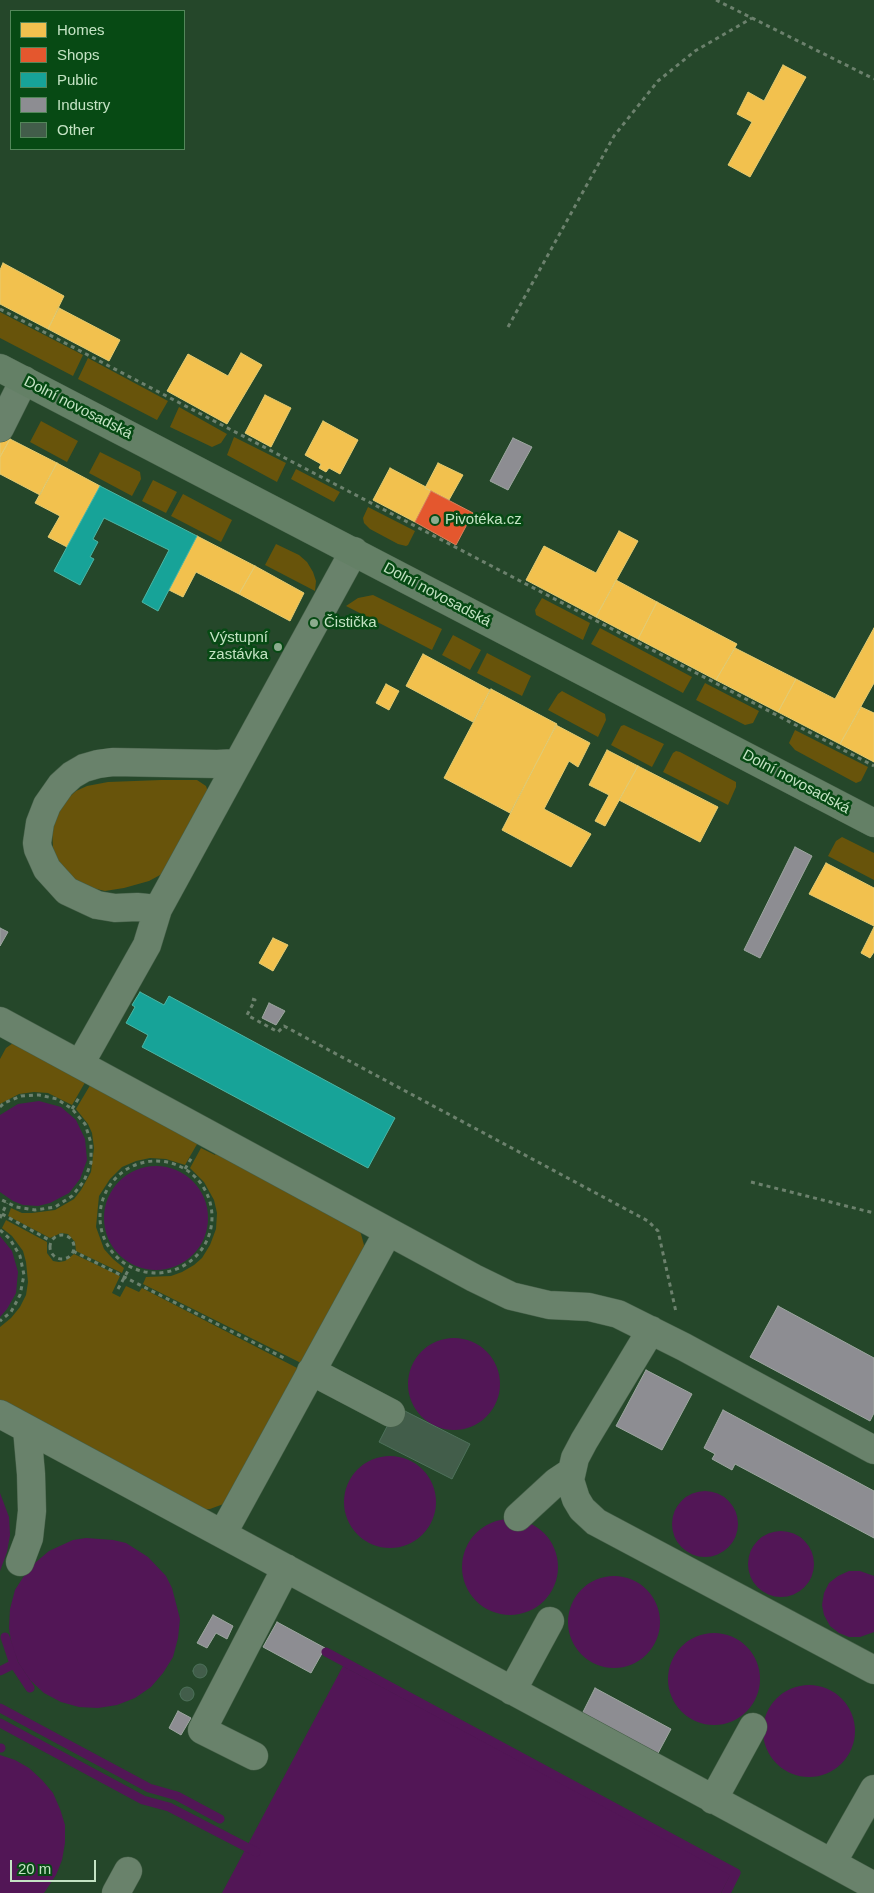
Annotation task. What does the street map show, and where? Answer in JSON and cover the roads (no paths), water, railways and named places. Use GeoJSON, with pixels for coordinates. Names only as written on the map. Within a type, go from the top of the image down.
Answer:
{"type":"FeatureCollection","features":[{"type":"Feature","properties":{"kind":"main road","name":"Dolní novosadská"},"geometry":{"type":"LineString","coordinates":[[0,368],[874,823]]}},
{"type":"Feature","properties":{"kind":"street"},"geometry":{"type":"LineString","coordinates":[[0,428],[24,380]]}},
{"type":"Feature","properties":{"kind":"street"},"geometry":{"type":"LineString","coordinates":[[80,1064],[147,945],[158,909],[193,826],[238,763],[354,551]]}},
{"type":"Feature","properties":{"kind":"street"},"geometry":{"type":"LineString","coordinates":[[158,909],[116,908],[97,905],[67,892],[46,869],[38,849],[40,824],[47,805],[61,785],[72,775],[84,768],[98,764],[113,762],[238,763]]}},
{"type":"Feature","properties":{"kind":"street"},"geometry":{"type":"LineString","coordinates":[[3,1031],[80,1064],[388,1232],[511,1296],[549,1305],[589,1307],[618,1314],[684,1347],[874,1450]]}},
{"type":"Feature","properties":{"kind":"street"},"geometry":{"type":"LineString","coordinates":[[223,1533],[388,1232]]}},
{"type":"Feature","properties":{"kind":"street"},"geometry":{"type":"LineString","coordinates":[[651,1330],[584,1441],[571,1472],[570,1480],[576,1499],[588,1516],[596,1522],[874,1670]]}},
{"type":"Feature","properties":{"kind":"street"},"geometry":{"type":"LineString","coordinates":[[311,1371],[391,1413]]}},
{"type":"Feature","properties":{"kind":"street"},"geometry":{"type":"LineString","coordinates":[[0,1414],[874,1886]]}},
{"type":"Feature","properties":{"kind":"street"},"geometry":{"type":"LineString","coordinates":[[20,1562],[29,1538],[32,1510],[27,1428]]}},
{"type":"Feature","properties":{"kind":"street"},"geometry":{"type":"LineString","coordinates":[[518,1517],[556,1482],[571,1472]]}},
{"type":"Feature","properties":{"kind":"street"},"geometry":{"type":"LineString","coordinates":[[254,1756],[202,1730],[286,1568]]}},
{"type":"Feature","properties":{"kind":"street"},"geometry":{"type":"LineString","coordinates":[[512,1691],[550,1621]]}},
{"type":"Feature","properties":{"kind":"street"},"geometry":{"type":"LineString","coordinates":[[713,1800],[753,1726]]}},
{"type":"Feature","properties":{"kind":"street"},"geometry":{"type":"LineString","coordinates":[[832,1863],[874,1789]]}},
{"type":"Feature","properties":{"kind":"waterway"},"geometry":{"type":"LineString","coordinates":[[5,1637],[14,1664]]}},
{"type":"Feature","properties":{"kind":"waterway"},"geometry":{"type":"LineString","coordinates":[[326,1652],[736,1873],[726,1893]]}},
{"type":"Feature","properties":{"kind":"waterway"},"geometry":{"type":"LineString","coordinates":[[0,1671],[14,1664],[30,1688]]}},
{"type":"Feature","properties":{"kind":"waterway"},"geometry":{"type":"LineString","coordinates":[[0,1708],[149,1788],[177,1796],[220,1819]]}},
{"type":"Feature","properties":{"kind":"waterway"},"geometry":{"type":"LineString","coordinates":[[0,1723],[143,1800],[169,1807],[256,1852]]}},
{"type":"Feature","properties":{"kind":"place","name":"Pivotéka.cz"},"geometry":{"type":"Point","coordinates":[435,520]}},
{"type":"Feature","properties":{"kind":"place","name":"Čistička"},"geometry":{"type":"Point","coordinates":[314,623]}},
{"type":"Feature","properties":{"kind":"place","name":"Výstupní zastávka"},"geometry":{"type":"Point","coordinates":[278,647]}}]}
